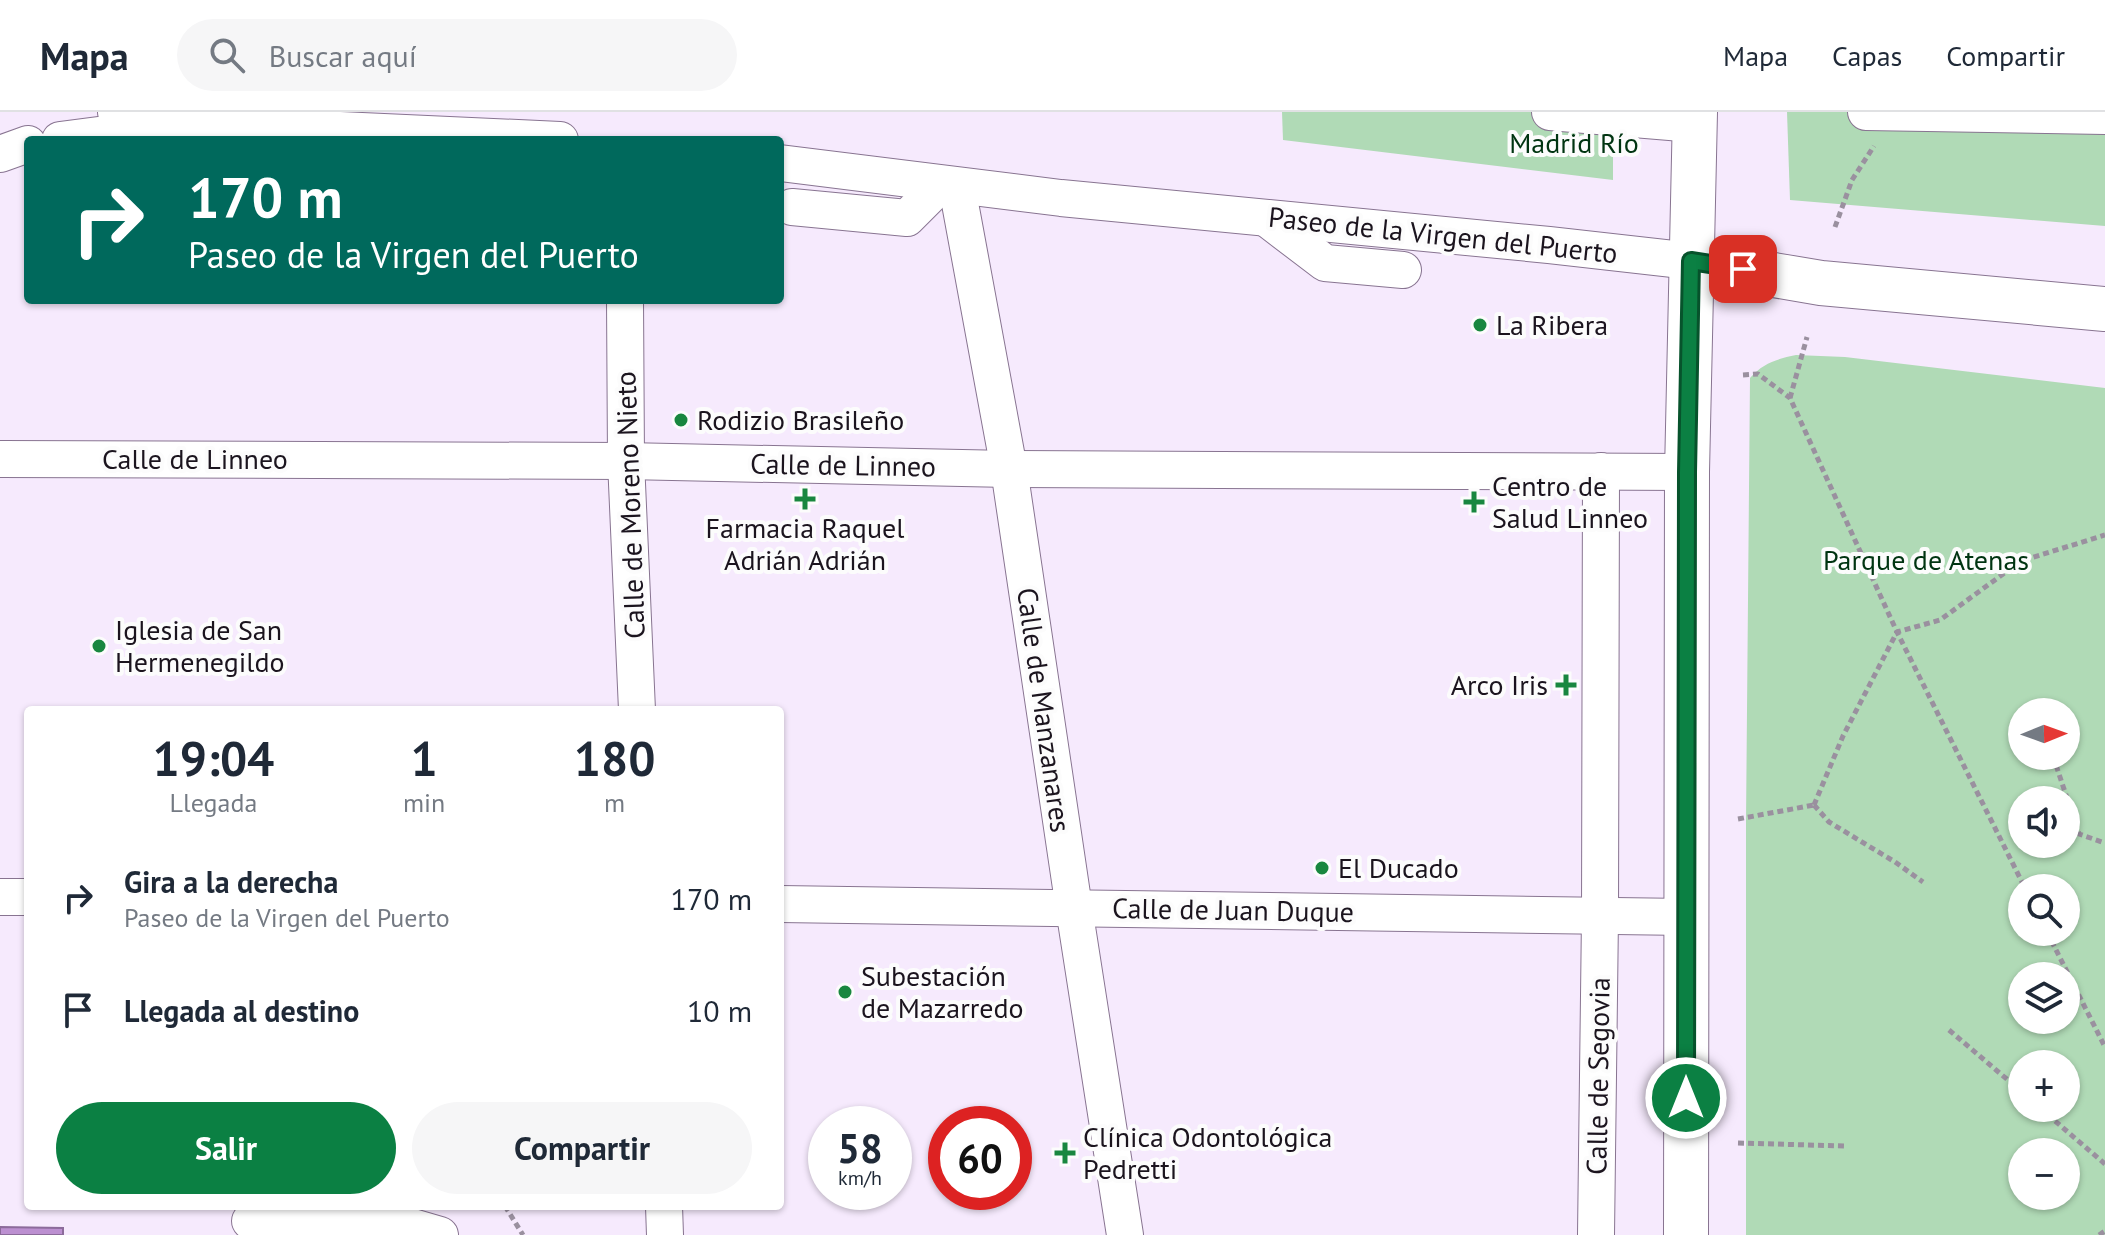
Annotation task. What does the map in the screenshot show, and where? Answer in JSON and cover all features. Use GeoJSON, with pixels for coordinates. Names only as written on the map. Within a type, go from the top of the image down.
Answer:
{"type":"FeatureCollection","features":[{"type":"Feature","properties":{"kind":"main road"},"geometry":{"type":"LineString","coordinates":[[1686,1235],[1687,472],[1694,118]]}},
{"type":"Feature","properties":{"kind":"main road","name":"Paseo de la Virgen del Puerto"},"geometry":{"type":"LineString","coordinates":[[1691,261],[1821,283],[2105,309]]}},
{"type":"Feature","properties":{"kind":"main road"},"geometry":{"type":"LineString","coordinates":[[1674,1235],[1686,1188]]}},
{"type":"Feature","properties":{"kind":"street"},"geometry":{"type":"LineString","coordinates":[[116,112],[186,123],[472,136]]}},
{"type":"Feature","properties":{"kind":"street"},"geometry":{"type":"LineString","coordinates":[[1550,112],[1694,118]]}},
{"type":"Feature","properties":{"kind":"street"},"geometry":{"type":"LineString","coordinates":[[1881,113],[2105,116]]}},
{"type":"Feature","properties":{"kind":"street"},"geometry":{"type":"LineString","coordinates":[[90,136],[186,123]]}},
{"type":"Feature","properties":{"kind":"street"},"geometry":{"type":"LineString","coordinates":[[0,154],[24,145]]}},
{"type":"Feature","properties":{"kind":"street","name":"Paseo de la Virgen del Puerto"},"geometry":{"type":"LineString","coordinates":[[784,164],[949,186],[1691,261]]}},
{"type":"Feature","properties":{"kind":"street"},"geometry":{"type":"LineString","coordinates":[[792,207],[907,218],[949,186]]}},
{"type":"Feature","properties":{"kind":"street","name":"Calle de Manzanares"},"geometry":{"type":"LineString","coordinates":[[949,186],[1009,469],[1125,1235]]}},
{"type":"Feature","properties":{"kind":"street"},"geometry":{"type":"LineString","coordinates":[[1265,217],[1325,263],[1403,270]]}},
{"type":"Feature","properties":{"kind":"street","name":"Calle de Moreno Nieto"},"geometry":{"type":"LineString","coordinates":[[625,304],[626,461],[637,706]]}},
{"type":"Feature","properties":{"kind":"street","name":"Calle de Linneo"},"geometry":{"type":"LineString","coordinates":[[0,459],[626,461],[1009,469],[1687,472]]}},
{"type":"Feature","properties":{"kind":"street","name":"Calle de Segovia"},"geometry":{"type":"LineString","coordinates":[[1596,1235],[1601,471]]}},
{"type":"Feature","properties":{"kind":"street"},"geometry":{"type":"LineString","coordinates":[[0,897],[24,897]]}},
{"type":"Feature","properties":{"kind":"street","name":"Calle de Juan Duque"},"geometry":{"type":"LineString","coordinates":[[784,904],[1687,917]]}},
{"type":"Feature","properties":{"kind":"street"},"geometry":{"type":"LineString","coordinates":[[664,1210],[665,1235]]}},
{"type":"Feature","properties":{"kind":"street"},"geometry":{"type":"LineString","coordinates":[[250,1221],[392,1221],[440,1235]]}},
{"type":"Feature","properties":{"kind":"path"},"geometry":{"type":"LineString","coordinates":[[1835,227],[1881,113]]}},
{"type":"Feature","properties":{"kind":"path"},"geometry":{"type":"LineString","coordinates":[[1790,398],[1807,337]]}},
{"type":"Feature","properties":{"kind":"path"},"geometry":{"type":"LineString","coordinates":[[1743,375],[1758,374],[1790,398],[1897,632],[2018,874]]}},
{"type":"Feature","properties":{"kind":"path"},"geometry":{"type":"LineString","coordinates":[[1814,805],[1843,736],[1897,632],[1940,620],[2021,561],[2105,535]]}},
{"type":"Feature","properties":{"kind":"path"},"geometry":{"type":"LineString","coordinates":[[2058,770],[2079,834],[2105,843]]}},
{"type":"Feature","properties":{"kind":"path"},"geometry":{"type":"LineString","coordinates":[[1738,819],[1814,805]]}},
{"type":"Feature","properties":{"kind":"path"},"geometry":{"type":"LineString","coordinates":[[1814,805],[1829,822],[1923,882]]}},
{"type":"Feature","properties":{"kind":"path"},"geometry":{"type":"LineString","coordinates":[[2054,946],[2105,1047]]}},
{"type":"Feature","properties":{"kind":"path"},"geometry":{"type":"LineString","coordinates":[[1949,1030],[2008,1080]]}},
{"type":"Feature","properties":{"kind":"path"},"geometry":{"type":"LineString","coordinates":[[2056,1122],[2105,1164]]}},
{"type":"Feature","properties":{"kind":"path"},"geometry":{"type":"LineString","coordinates":[[1738,1143],[1845,1146]]}},
{"type":"Feature","properties":{"kind":"path"},"geometry":{"type":"LineString","coordinates":[[507,1210],[523,1235]]}},
{"type":"Feature","properties":{"kind":"path"},"geometry":{"type":"LineString","coordinates":[[2099,1235],[2105,1231]]}},
{"type":"Feature","properties":{"kind":"green space","name":"Madrid Río"},"geometry":{"type":"Polygon","coordinates":[[[1282,112],[1613,112],[1613,180],[1283,140],[1282,112]]]}},
{"type":"Feature","properties":{"kind":"green space"},"geometry":{"type":"Polygon","coordinates":[[[1787,112],[2105,112],[2105,226],[1790,200],[1787,112]]]}},
{"type":"Feature","properties":{"kind":"green space","name":"Parque de Atenas"},"geometry":{"type":"Polygon","coordinates":[[[1796,355],[1845,357],[2105,388],[2105,1235],[1746,1235],[1750,378],[1765,365],[1796,355]]]}},
{"type":"Feature","properties":{"kind":"shaded area"},"geometry":{"type":"Polygon","coordinates":[[[0,1227],[63,1228],[63,1235],[0,1235],[0,1227]]]}},
{"type":"Feature","properties":{"kind":"place","name":"La Ribera"},"geometry":{"type":"Point","coordinates":[1480,325]}},
{"type":"Feature","properties":{"kind":"place","name":"Rodizio Brasileño"},"geometry":{"type":"Point","coordinates":[681,420]}},
{"type":"Feature","properties":{"kind":"place","name":"Farmacia Raquel Adrián Adrián"},"geometry":{"type":"Point","coordinates":[805,499]}},
{"type":"Feature","properties":{"kind":"place","name":"Centro de Salud Linneo"},"geometry":{"type":"Point","coordinates":[1474,502]}},
{"type":"Feature","properties":{"kind":"place","name":"Iglesia de San Hermenegildo"},"geometry":{"type":"Point","coordinates":[99,646]}},
{"type":"Feature","properties":{"kind":"place","name":"Arco Iris"},"geometry":{"type":"Point","coordinates":[1566,685]}},
{"type":"Feature","properties":{"kind":"place","name":"El Ducado"},"geometry":{"type":"Point","coordinates":[1322,868]}},
{"type":"Feature","properties":{"kind":"place","name":"Subestación de Mazarredo"},"geometry":{"type":"Point","coordinates":[845,992]}},
{"type":"Feature","properties":{"kind":"place","name":"Clínica Odontológica Pedretti"},"geometry":{"type":"Point","coordinates":[1065,1153]}},
{"type":"Feature","properties":{"kind":"route"},"geometry":{"type":"LineString","coordinates":[[1686,1098],[1686,576],[1691,261],[1743,269]]}}]}
